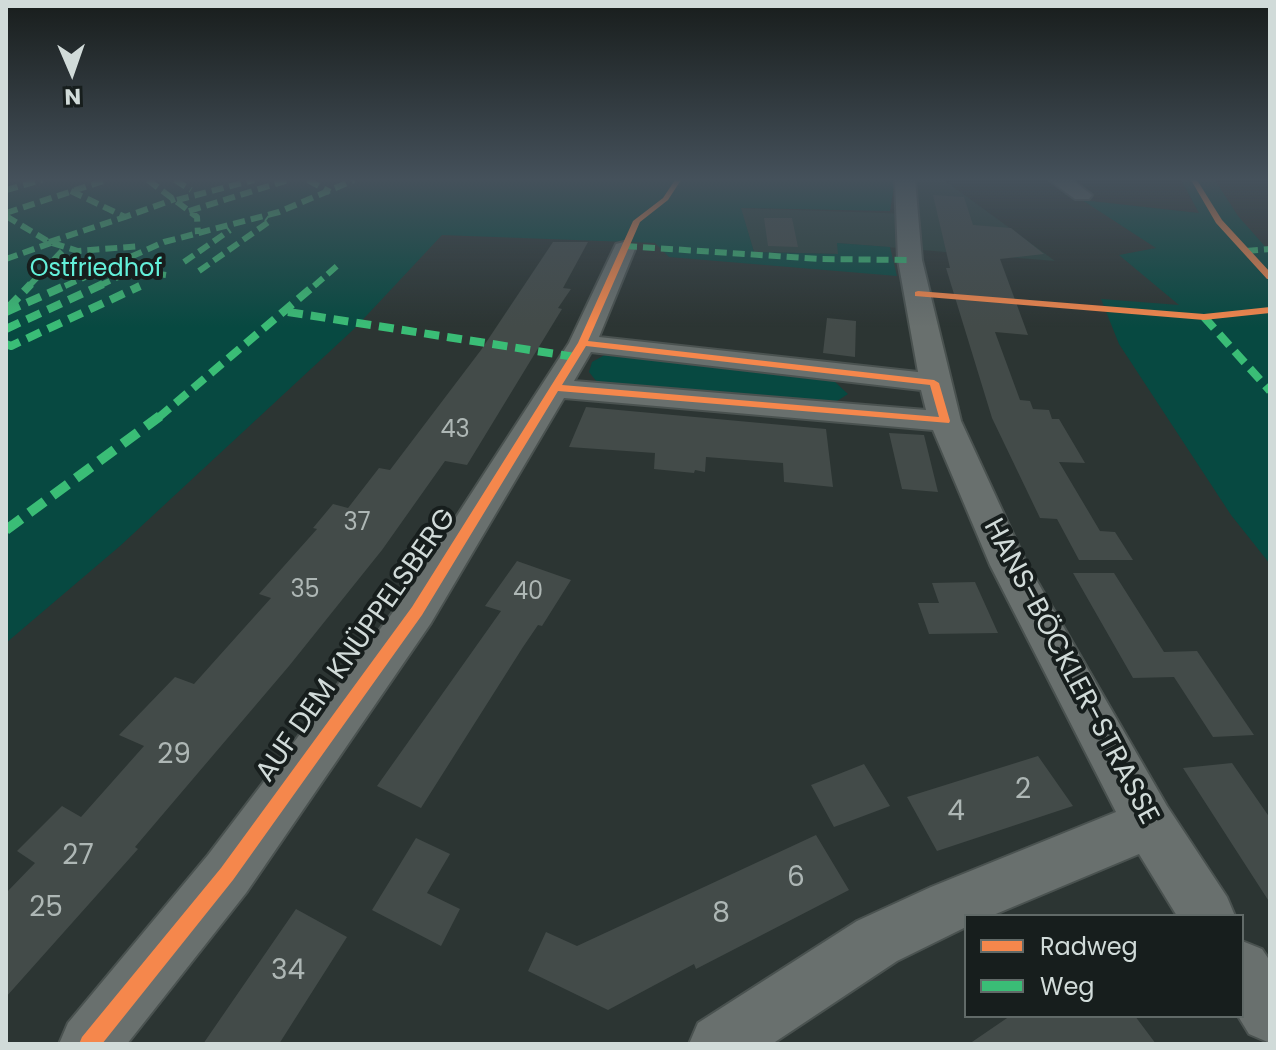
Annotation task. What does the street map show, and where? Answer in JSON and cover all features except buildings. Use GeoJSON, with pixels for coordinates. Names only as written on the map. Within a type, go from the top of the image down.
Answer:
{"type":"FeatureCollection","features":[{"type":"Feature","properties":{"kind":"street","name":"HANS-BÖCKLER-STRASSE"},"geometry":{"type":"LineString","coordinates":[[908,229],[910,260],[939,402],[1009,565],[1149,824],[1207,914]]}},
{"type":"Feature","properties":{"kind":"street","name":"AUF DEM KNÜPPELSBERG"},"geometry":{"type":"LineString","coordinates":[[89,1044],[227,874],[417,611],[583,343],[624,249]]}},
{"type":"Feature","properties":{"kind":"street"},"geometry":{"type":"LineString","coordinates":[[583,343],[939,402]]}},
{"type":"Feature","properties":{"kind":"street"},"geometry":{"type":"LineString","coordinates":[[557,388],[939,402]]}},
{"type":"Feature","properties":{"kind":"street"},"geometry":{"type":"LineString","coordinates":[[719,1044],[877,941],[950,906],[1149,824]]}},
{"type":"Feature","properties":{"kind":"street"},"geometry":{"type":"LineString","coordinates":[[1244,972],[1270,1013]]}},
{"type":"Feature","properties":{"kind":"shaded area"},"geometry":{"type":"Polygon","coordinates":[[[747,229],[1011,229],[1055,261],[837,243],[839,254],[754,252],[747,229]]]}},
{"type":"Feature","properties":{"kind":"green space","name":"Ostfriedhof"},"geometry":{"type":"Polygon","coordinates":[[[6,229],[747,229],[754,252],[838,254],[837,243],[890,247],[897,276],[669,257],[655,243],[442,235],[354,329],[120,546],[6,643],[6,229]]]}},
{"type":"Feature","properties":{"kind":"green space"},"geometry":{"type":"Polygon","coordinates":[[[1127,229],[1250,229],[1270,252],[1270,564],[1231,515],[1119,344],[1101,299],[1179,305],[1119,255],[1156,248],[1127,229]]]}},
{"type":"Feature","properties":{"kind":"green space"},"geometry":{"type":"Polygon","coordinates":[[[610,352],[834,381],[848,394],[834,403],[597,382],[589,372],[592,362],[610,352]]]}},
{"type":"Feature","properties":{"kind":"marked path"},"geometry":{"type":"LineString","coordinates":[[28,229],[49,242],[78,251],[141,246]]}},
{"type":"Feature","properties":{"kind":"marked path"},"geometry":{"type":"LineString","coordinates":[[49,242],[89,229]]}},
{"type":"Feature","properties":{"kind":"marked path"},"geometry":{"type":"LineString","coordinates":[[198,229],[198,234]]}},
{"type":"Feature","properties":{"kind":"marked path"},"geometry":{"type":"LineString","coordinates":[[6,312],[164,242],[214,229]]}},
{"type":"Feature","properties":{"kind":"marked path"},"geometry":{"type":"LineString","coordinates":[[199,271],[259,229]]}},
{"type":"Feature","properties":{"kind":"marked path"},"geometry":{"type":"LineString","coordinates":[[184,262],[230,230]]}},
{"type":"Feature","properties":{"kind":"marked path"},"geometry":{"type":"LineString","coordinates":[[6,259],[51,243]]}},
{"type":"Feature","properties":{"kind":"marked path"},"geometry":{"type":"LineString","coordinates":[[625,246],[820,259],[910,260]]}},
{"type":"Feature","properties":{"kind":"marked path"},"geometry":{"type":"LineString","coordinates":[[8,308],[66,247]]}},
{"type":"Feature","properties":{"kind":"marked path"},"geometry":{"type":"LineString","coordinates":[[1246,251],[1270,249]]}},
{"type":"Feature","properties":{"kind":"marked path"},"geometry":{"type":"LineString","coordinates":[[6,530],[174,406],[337,266]]}},
{"type":"Feature","properties":{"kind":"marked path"},"geometry":{"type":"LineString","coordinates":[[127,269],[166,275]]}},
{"type":"Feature","properties":{"kind":"marked path"},"geometry":{"type":"LineString","coordinates":[[6,329],[133,270]]}},
{"type":"Feature","properties":{"kind":"marked path"},"geometry":{"type":"LineString","coordinates":[[6,344],[11,346],[140,286]]}},
{"type":"Feature","properties":{"kind":"marked path"},"geometry":{"type":"LineString","coordinates":[[288,312],[575,357]]}},
{"type":"Feature","properties":{"kind":"marked path"},"geometry":{"type":"LineString","coordinates":[[1204,317],[1270,391]]}},
{"type":"Feature","properties":{"kind":"cycle path"},"geometry":{"type":"LineString","coordinates":[[89,1044],[227,874],[417,611],[583,343],[633,229]]}},
{"type":"Feature","properties":{"kind":"cycle path"},"geometry":{"type":"LineString","coordinates":[[1226,229],[1270,277]]}},
{"type":"Feature","properties":{"kind":"cycle path"},"geometry":{"type":"LineString","coordinates":[[918,294],[1204,317],[1270,310]]}},
{"type":"Feature","properties":{"kind":"cycle path"},"geometry":{"type":"LineString","coordinates":[[557,388],[945,421],[934,383],[583,343]]}}]}
